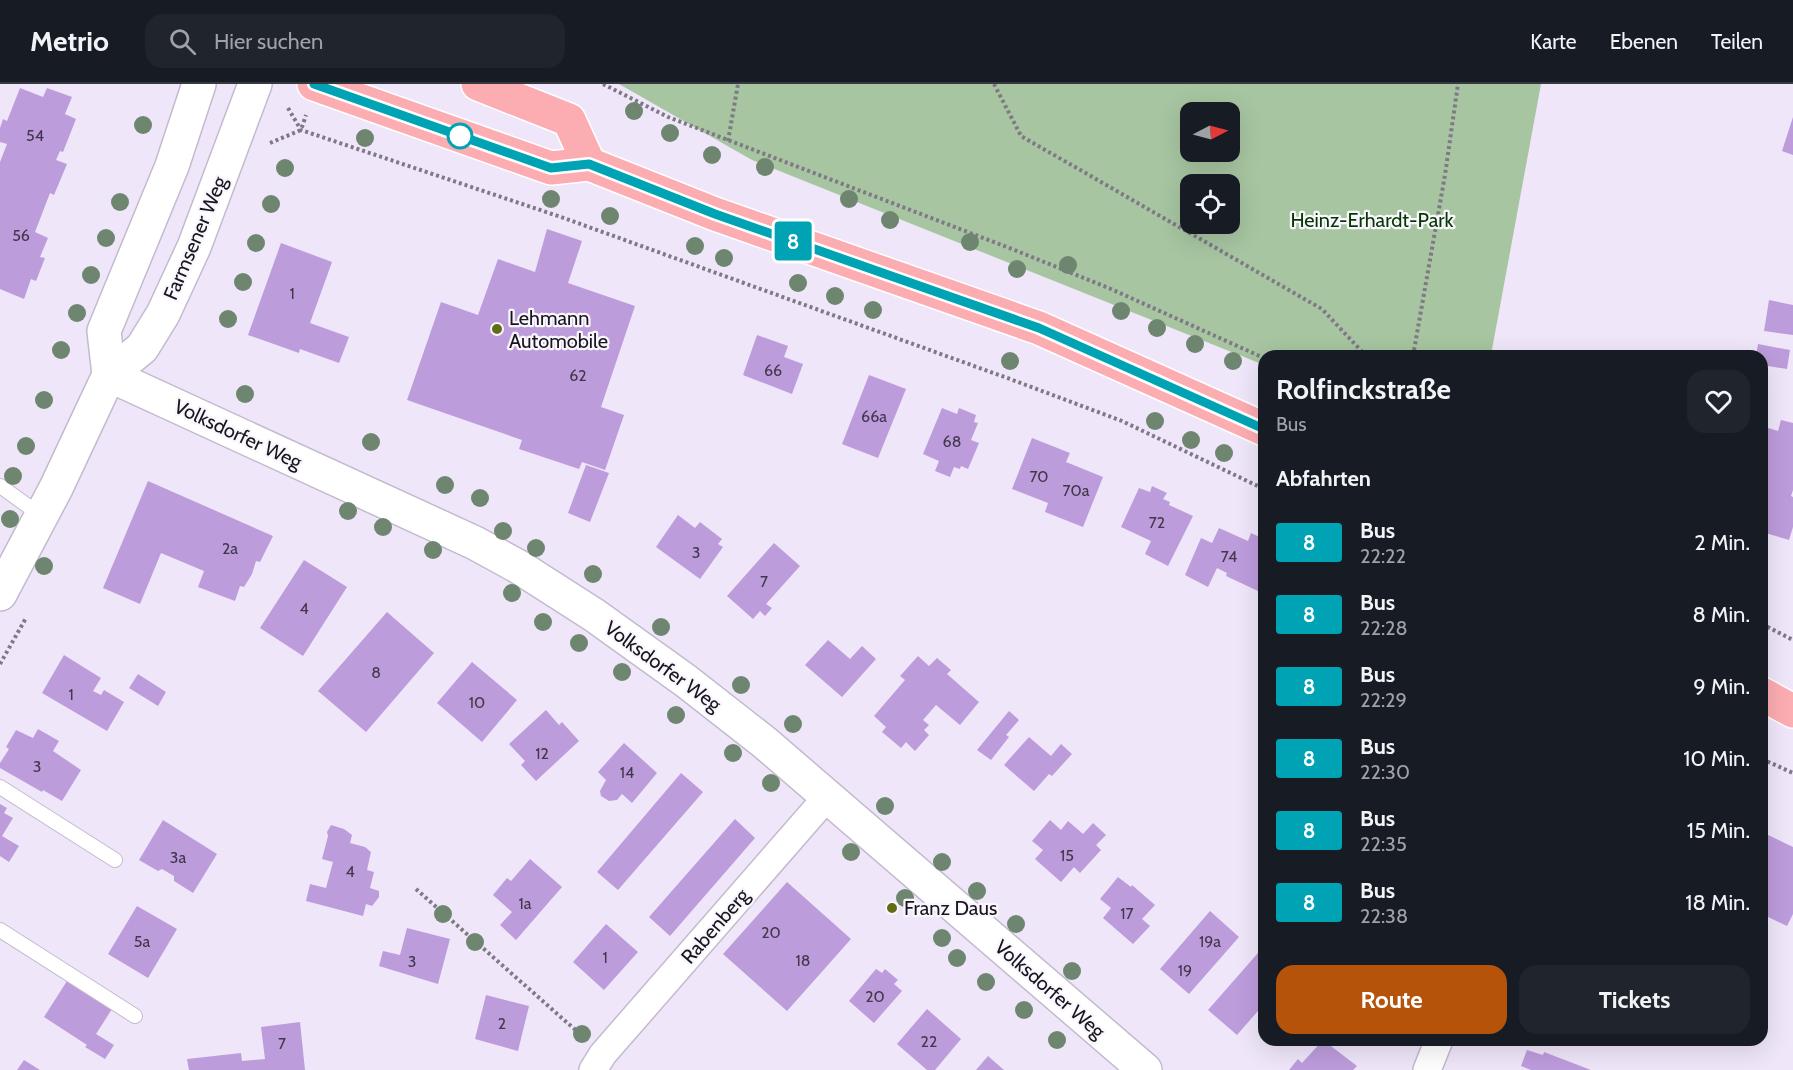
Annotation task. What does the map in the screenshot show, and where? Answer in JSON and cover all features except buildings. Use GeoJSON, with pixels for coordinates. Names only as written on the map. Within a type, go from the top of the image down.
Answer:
{"type":"FeatureCollection","features":[{"type":"Feature","properties":{"kind":"main road"},"geometry":{"type":"LineString","coordinates":[[478,84],[569,120],[589,164]]}},
{"type":"Feature","properties":{"kind":"main road"},"geometry":{"type":"LineString","coordinates":[[311,98],[551,168],[589,164],[715,214],[1039,328],[1258,426]]}},
{"type":"Feature","properties":{"kind":"main road"},"geometry":{"type":"LineString","coordinates":[[1768,697],[1793,711]]}},
{"type":"Feature","properties":{"kind":"street"},"geometry":{"type":"LineString","coordinates":[[109,375],[104,331],[172,166],[200,84]]}},
{"type":"Feature","properties":{"kind":"street","name":"Farmsener Weg"},"geometry":{"type":"LineString","coordinates":[[0,594],[42,516],[109,375],[142,348],[168,304],[194,247],[255,84]]}},
{"type":"Feature","properties":{"kind":"street","name":"Volksdorfer Weg"},"geometry":{"type":"LineString","coordinates":[[109,375],[475,543],[519,567],[594,615],[686,681],[764,742],[1144,1070]]}},
{"type":"Feature","properties":{"kind":"street","name":"Rabenberg"},"geometry":{"type":"LineString","coordinates":[[598,1062],[827,797]]}},
{"type":"Feature","properties":{"kind":"street"},"geometry":{"type":"LineString","coordinates":[[1427,1070],[1437,1046]]}},
{"type":"Feature","properties":{"kind":"lane"},"geometry":{"type":"LineString","coordinates":[[0,486],[42,516]]}},
{"type":"Feature","properties":{"kind":"lane"},"geometry":{"type":"LineString","coordinates":[[0,787],[115,860]]}},
{"type":"Feature","properties":{"kind":"lane"},"geometry":{"type":"LineString","coordinates":[[0,930],[135,1017]]}},
{"type":"Feature","properties":{"kind":"path"},"geometry":{"type":"LineString","coordinates":[[603,84],[668,117],[1111,289],[1258,355]]}},
{"type":"Feature","properties":{"kind":"path"},"geometry":{"type":"LineString","coordinates":[[728,141],[738,84]]}},
{"type":"Feature","properties":{"kind":"path"},"geometry":{"type":"LineString","coordinates":[[993,84],[1021,136],[1322,309],[1360,350]]}},
{"type":"Feature","properties":{"kind":"path"},"geometry":{"type":"LineString","coordinates":[[1414,350],[1458,84]]}},
{"type":"Feature","properties":{"kind":"path"},"geometry":{"type":"LineString","coordinates":[[301,130],[311,98]]}},
{"type":"Feature","properties":{"kind":"path"},"geometry":{"type":"LineString","coordinates":[[269,143],[301,130],[561,217],[1122,421],[1258,486]]}},
{"type":"Feature","properties":{"kind":"path"},"geometry":{"type":"LineString","coordinates":[[1768,627],[1793,640]]}},
{"type":"Feature","properties":{"kind":"path"},"geometry":{"type":"LineString","coordinates":[[1768,762],[1793,773]]}},
{"type":"Feature","properties":{"kind":"path"},"geometry":{"type":"LineString","coordinates":[[416,889],[598,1062]]}},
{"type":"Feature","properties":{"kind":"green space","name":"Heinz-Erhardt-Park"},"geometry":{"type":"Polygon","coordinates":[[[619,84],[1541,84],[1492,350],[1258,350],[1258,363],[752,160],[619,84]]]}},
{"type":"Feature","properties":{"kind":"bus line","name":"8"},"geometry":{"type":"LineString","coordinates":[[314,84],[551,168],[589,164],[715,214],[1039,328],[1258,426]]}},
{"type":"Feature","properties":{"kind":"place","name":"Lehmann Automobile"},"geometry":{"type":"Point","coordinates":[497,329]}},
{"type":"Feature","properties":{"kind":"place","name":"Franz Daus"},"geometry":{"type":"Point","coordinates":[892,908]}}]}
